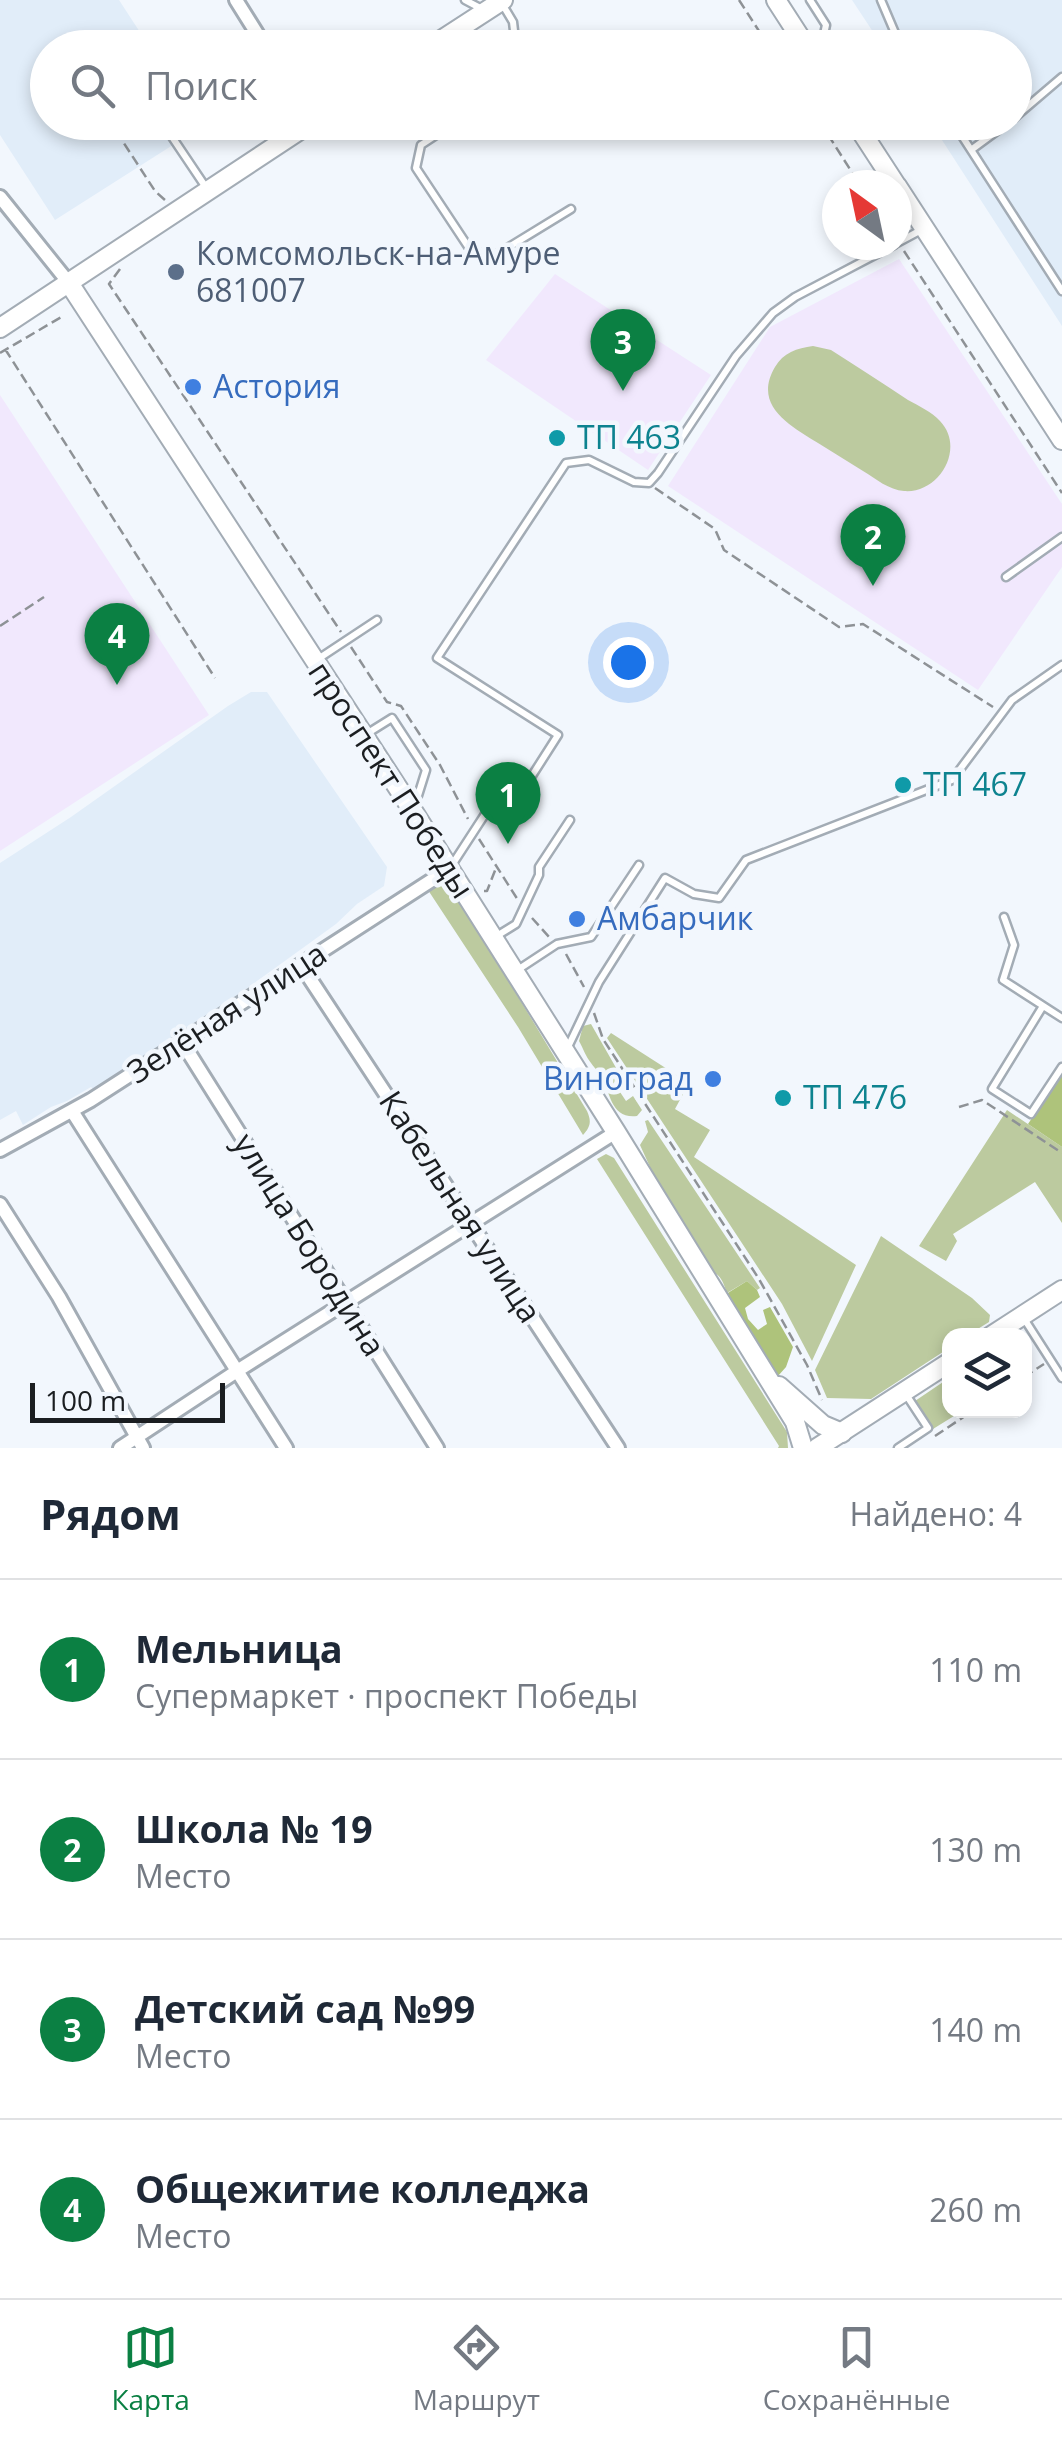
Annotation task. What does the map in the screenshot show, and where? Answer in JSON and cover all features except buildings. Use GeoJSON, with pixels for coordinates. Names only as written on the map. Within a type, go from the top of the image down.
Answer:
{"type":"FeatureCollection","features":[{"type":"Feature","properties":{"kind":"street"},"geometry":{"type":"LineString","coordinates":[[236,0],[255,30]]}},
{"type":"Feature","properties":{"kind":"street"},"geometry":{"type":"LineString","coordinates":[[776,0],[795,30]]}},
{"type":"Feature","properties":{"kind":"street"},"geometry":{"type":"LineString","coordinates":[[456,30],[496,4]]}},
{"type":"Feature","properties":{"kind":"street"},"geometry":{"type":"LineString","coordinates":[[0,328],[279,140]]}},
{"type":"Feature","properties":{"kind":"street"},"geometry":{"type":"LineString","coordinates":[[867,140],[886,170]]}},
{"type":"Feature","properties":{"kind":"street","name":"проспект Победы"},"geometry":{"type":"LineString","coordinates":[[0,197],[68,283],[450,868],[766,1374],[795,1422],[802,1448]]}},
{"type":"Feature","properties":{"kind":"street"},"geometry":{"type":"LineString","coordinates":[[912,211],[1062,440]]}},
{"type":"Feature","properties":{"kind":"street","name":"Зелёная улица"},"geometry":{"type":"LineString","coordinates":[[0,1150],[72,1111],[450,868]]}},
{"type":"Feature","properties":{"kind":"street","name":"Кабельная улица"},"geometry":{"type":"LineString","coordinates":[[301,965],[618,1448]]}},
{"type":"Feature","properties":{"kind":"street","name":"улица Бородина"},"geometry":{"type":"LineString","coordinates":[[182,1042],[438,1448]]}},
{"type":"Feature","properties":{"kind":"street"},"geometry":{"type":"LineString","coordinates":[[72,1111],[286,1448]]}},
{"type":"Feature","properties":{"kind":"street"},"geometry":{"type":"LineString","coordinates":[[120,1448],[140,1442],[237,1370],[616,1132]]}},
{"type":"Feature","properties":{"kind":"street"},"geometry":{"type":"LineString","coordinates":[[0,1204],[59,1297],[140,1442]]}},
{"type":"Feature","properties":{"kind":"street"},"geometry":{"type":"LineString","coordinates":[[1003,1328],[1062,1290]]}},
{"type":"Feature","properties":{"kind":"street"},"geometry":{"type":"LineString","coordinates":[[817,1448],[942,1367]]}},
{"type":"Feature","properties":{"kind":"street","name":"проспект Победы"},"geometry":{"type":"LineString","coordinates":[[766,1374],[822,1425],[842,1433]]}},
{"type":"Feature","properties":{"kind":"lane"},"geometry":{"type":"LineString","coordinates":[[466,0],[496,4],[513,22],[514,30]]}},
{"type":"Feature","properties":{"kind":"lane"},"geometry":{"type":"LineString","coordinates":[[810,0],[826,25],[825,30]]}},
{"type":"Feature","properties":{"kind":"lane"},"geometry":{"type":"LineString","coordinates":[[881,0],[894,30]]}},
{"type":"Feature","properties":{"kind":"lane"},"geometry":{"type":"LineString","coordinates":[[1032,103],[1062,77]]}},
{"type":"Feature","properties":{"kind":"lane"},"geometry":{"type":"LineString","coordinates":[[174,140],[207,190]]}},
{"type":"Feature","properties":{"kind":"lane"},"geometry":{"type":"LineString","coordinates":[[429,140],[421,145],[416,168],[469,248],[492,258],[571,209]]}},
{"type":"Feature","properties":{"kind":"lane"},"geometry":{"type":"LineString","coordinates":[[965,140],[1062,291]]}},
{"type":"Feature","properties":{"kind":"lane"},"geometry":{"type":"LineString","coordinates":[[971,150],[985,140]]}},
{"type":"Feature","properties":{"kind":"lane"},"geometry":{"type":"LineString","coordinates":[[912,235],[924,229]]}},
{"type":"Feature","properties":{"kind":"lane"},"geometry":{"type":"LineString","coordinates":[[450,868],[504,785],[528,782],[558,735],[437,658],[566,462],[590,460],[634,482],[648,484],[736,356],[774,313],[795,296],[865,260]]}},
{"type":"Feature","properties":{"kind":"lane"},"geometry":{"type":"LineString","coordinates":[[1006,577],[1062,537]]}},
{"type":"Feature","properties":{"kind":"lane"},"geometry":{"type":"LineString","coordinates":[[315,661],[377,620]]}},
{"type":"Feature","properties":{"kind":"lane"},"geometry":{"type":"LineString","coordinates":[[565,1052],[599,982],[665,878],[694,894],[719,898],[746,860],[952,780],[1012,700],[1062,665]]}},
{"type":"Feature","properties":{"kind":"lane"},"geometry":{"type":"LineString","coordinates":[[363,736],[392,718],[426,770],[413,811]]}},
{"type":"Feature","properties":{"kind":"lane"},"geometry":{"type":"LineString","coordinates":[[493,939],[516,924],[539,867],[570,820]]}},
{"type":"Feature","properties":{"kind":"lane"},"geometry":{"type":"LineString","coordinates":[[515,972],[557,944],[591,937],[639,865]]}},
{"type":"Feature","properties":{"kind":"lane"},"geometry":{"type":"LineString","coordinates":[[1004,917],[1014,945],[1002,980],[1062,1018]]}},
{"type":"Feature","properties":{"kind":"lane"},"geometry":{"type":"LineString","coordinates":[[1043,1006],[992,1089],[1031,1114],[1062,1066]]}},
{"type":"Feature","properties":{"kind":"lane"},"geometry":{"type":"LineString","coordinates":[[1022,1316],[1062,1378]]}},
{"type":"Feature","properties":{"kind":"lane"},"geometry":{"type":"LineString","coordinates":[[898,1448],[928,1428],[904,1392]]}},
{"type":"Feature","properties":{"kind":"path"},"geometry":{"type":"LineString","coordinates":[[740,0],[759,30]]}},
{"type":"Feature","properties":{"kind":"path"},"geometry":{"type":"LineString","coordinates":[[122,140],[156,191],[171,206]]}},
{"type":"Feature","properties":{"kind":"path"},"geometry":{"type":"LineString","coordinates":[[831,140],[850,170]]}},
{"type":"Feature","properties":{"kind":"path"},"geometry":{"type":"LineString","coordinates":[[907,260],[1062,493]]}},
{"type":"Feature","properties":{"kind":"path"},"geometry":{"type":"LineString","coordinates":[[0,353],[63,316]]}},
{"type":"Feature","properties":{"kind":"path"},"geometry":{"type":"LineString","coordinates":[[5,349],[214,678]]}},
{"type":"Feature","properties":{"kind":"path"},"geometry":{"type":"LineString","coordinates":[[648,484],[714,529],[724,550],[839,627],[863,624],[1002,713]]}},
{"type":"Feature","properties":{"kind":"path"},"geometry":{"type":"LineString","coordinates":[[0,626],[44,597]]}},
{"type":"Feature","properties":{"kind":"path"},"geometry":{"type":"LineString","coordinates":[[473,892],[487,890],[497,867]]}},
{"type":"Feature","properties":{"kind":"path"},"geometry":{"type":"LineString","coordinates":[[959,1107],[982,1100],[1062,1153]]}},
{"type":"Feature","properties":{"kind":"path"},"geometry":{"type":"LineString","coordinates":[[931,1438],[962,1418]]}},
{"type":"Feature","properties":{"kind":"shaded area"},"geometry":{"type":"Polygon","coordinates":[[[0,0],[119,0],[139,30],[30,30],[30,140],[181,140],[55,220],[0,135],[0,0]]]}},
{"type":"Feature","properties":{"kind":"shaded area"},"geometry":{"type":"Polygon","coordinates":[[[852,0],[1062,0],[1062,326],[942,140],[1032,140],[1032,30],[872,30],[852,0]]]}},
{"type":"Feature","properties":{"kind":"shaded area"},"geometry":{"type":"Polygon","coordinates":[[[900,260],[1062,504],[1062,567],[978,690],[668,486],[770,327],[900,260]]]}},
{"type":"Feature","properties":{"kind":"shaded area"},"geometry":{"type":"Polygon","coordinates":[[[555,274],[711,375],[648,470],[486,360],[555,274]]]}},
{"type":"Feature","properties":{"kind":"shaded area"},"geometry":{"type":"Polygon","coordinates":[[[0,395],[209,715],[0,851],[0,395]]]}},
{"type":"Feature","properties":{"kind":"shaded area"},"geometry":{"type":"Polygon","coordinates":[[[251,692],[267,692],[387,867],[384,886],[202,1021],[94,1090],[91,1087],[23,1125],[16,1111],[0,1120],[0,863],[251,692]]]}},
{"type":"Feature","properties":{"kind":"green space"},"geometry":{"type":"Polygon","coordinates":[[[813,346],[831,350],[940,421],[950,444],[945,467],[938,477],[917,490],[893,489],[786,422],[771,404],[769,381],[782,358],[813,346]]]}},
{"type":"Feature","properties":{"kind":"green space"},"geometry":{"type":"Polygon","coordinates":[[[442,883],[452,887],[587,1111],[590,1124],[583,1135],[428,890],[442,883]]]}},
{"type":"Feature","properties":{"kind":"green space"},"geometry":{"type":"Polygon","coordinates":[[[591,1024],[619,1073],[614,1083],[626,1101],[633,1096],[642,1110],[637,1116],[617,1109],[602,1076],[579,1041],[583,1026],[591,1024]]]}},
{"type":"Feature","properties":{"kind":"green space"},"geometry":{"type":"Polygon","coordinates":[[[611,1033],[689,1083],[675,1109],[710,1130],[694,1157],[856,1265],[812,1361],[782,1304],[607,1038],[611,1033]]]}},
{"type":"Feature","properties":{"kind":"green space"},"geometry":{"type":"Polygon","coordinates":[[[1062,1073],[1062,1147],[1028,1124],[1062,1073]]]}},
{"type":"Feature","properties":{"kind":"green space"},"geometry":{"type":"Polygon","coordinates":[[[1007,1110],[1062,1147],[1062,1223],[1035,1182],[953,1234],[957,1241],[946,1261],[919,1246],[1007,1110]]]}},
{"type":"Feature","properties":{"kind":"green space"},"geometry":{"type":"Polygon","coordinates":[[[648,1120],[760,1288],[757,1290],[747,1281],[727,1293],[719,1276],[708,1271],[651,1178],[640,1145],[648,1132],[648,1120]]]}},
{"type":"Feature","properties":{"kind":"green space"},"geometry":{"type":"Polygon","coordinates":[[[606,1154],[614,1158],[787,1432],[788,1448],[778,1448],[597,1159],[606,1154]]]}},
{"type":"Feature","properties":{"kind":"green space"},"geometry":{"type":"Polygon","coordinates":[[[881,1236],[972,1298],[990,1315],[989,1322],[979,1328],[942,1328],[942,1353],[871,1399],[827,1398],[815,1370],[881,1236]]]}},
{"type":"Feature","properties":{"kind":"green space"},"geometry":{"type":"Polygon","coordinates":[[[747,1281],[760,1297],[745,1308],[748,1319],[758,1330],[767,1324],[763,1310],[770,1307],[793,1347],[778,1376],[770,1371],[723,1296],[747,1281]]]}},
{"type":"Feature","properties":{"kind":"green space"},"geometry":{"type":"Polygon","coordinates":[[[942,1383],[942,1418],[951,1418],[933,1429],[915,1401],[942,1383]]]}},
{"type":"Feature","properties":{"kind":"place","name":"Комсомольск-на-Амуре 681007"},"geometry":{"type":"Point","coordinates":[176,272]}},
{"type":"Feature","properties":{"kind":"place","name":"Астория"},"geometry":{"type":"Point","coordinates":[193,387]}},
{"type":"Feature","properties":{"kind":"place","name":"Детский сад №99"},"geometry":{"type":"Point","coordinates":[623,391]}},
{"type":"Feature","properties":{"kind":"place","name":"ТП 463"},"geometry":{"type":"Point","coordinates":[557,438]}},
{"type":"Feature","properties":{"kind":"place","name":"Школа № 19"},"geometry":{"type":"Point","coordinates":[873,586]}},
{"type":"Feature","properties":{"kind":"place","name":"Общежитие колледжа"},"geometry":{"type":"Point","coordinates":[117,685]}},
{"type":"Feature","properties":{"kind":"place","name":"ТП 467"},"geometry":{"type":"Point","coordinates":[903,785]}},
{"type":"Feature","properties":{"kind":"place","name":"Мельница"},"geometry":{"type":"Point","coordinates":[508,844]}},
{"type":"Feature","properties":{"kind":"place","name":"Амбарчик"},"geometry":{"type":"Point","coordinates":[577,919]}},
{"type":"Feature","properties":{"kind":"place","name":"Виноград"},"geometry":{"type":"Point","coordinates":[713,1079]}},
{"type":"Feature","properties":{"kind":"place","name":"ТП 476"},"geometry":{"type":"Point","coordinates":[783,1098]}}]}
